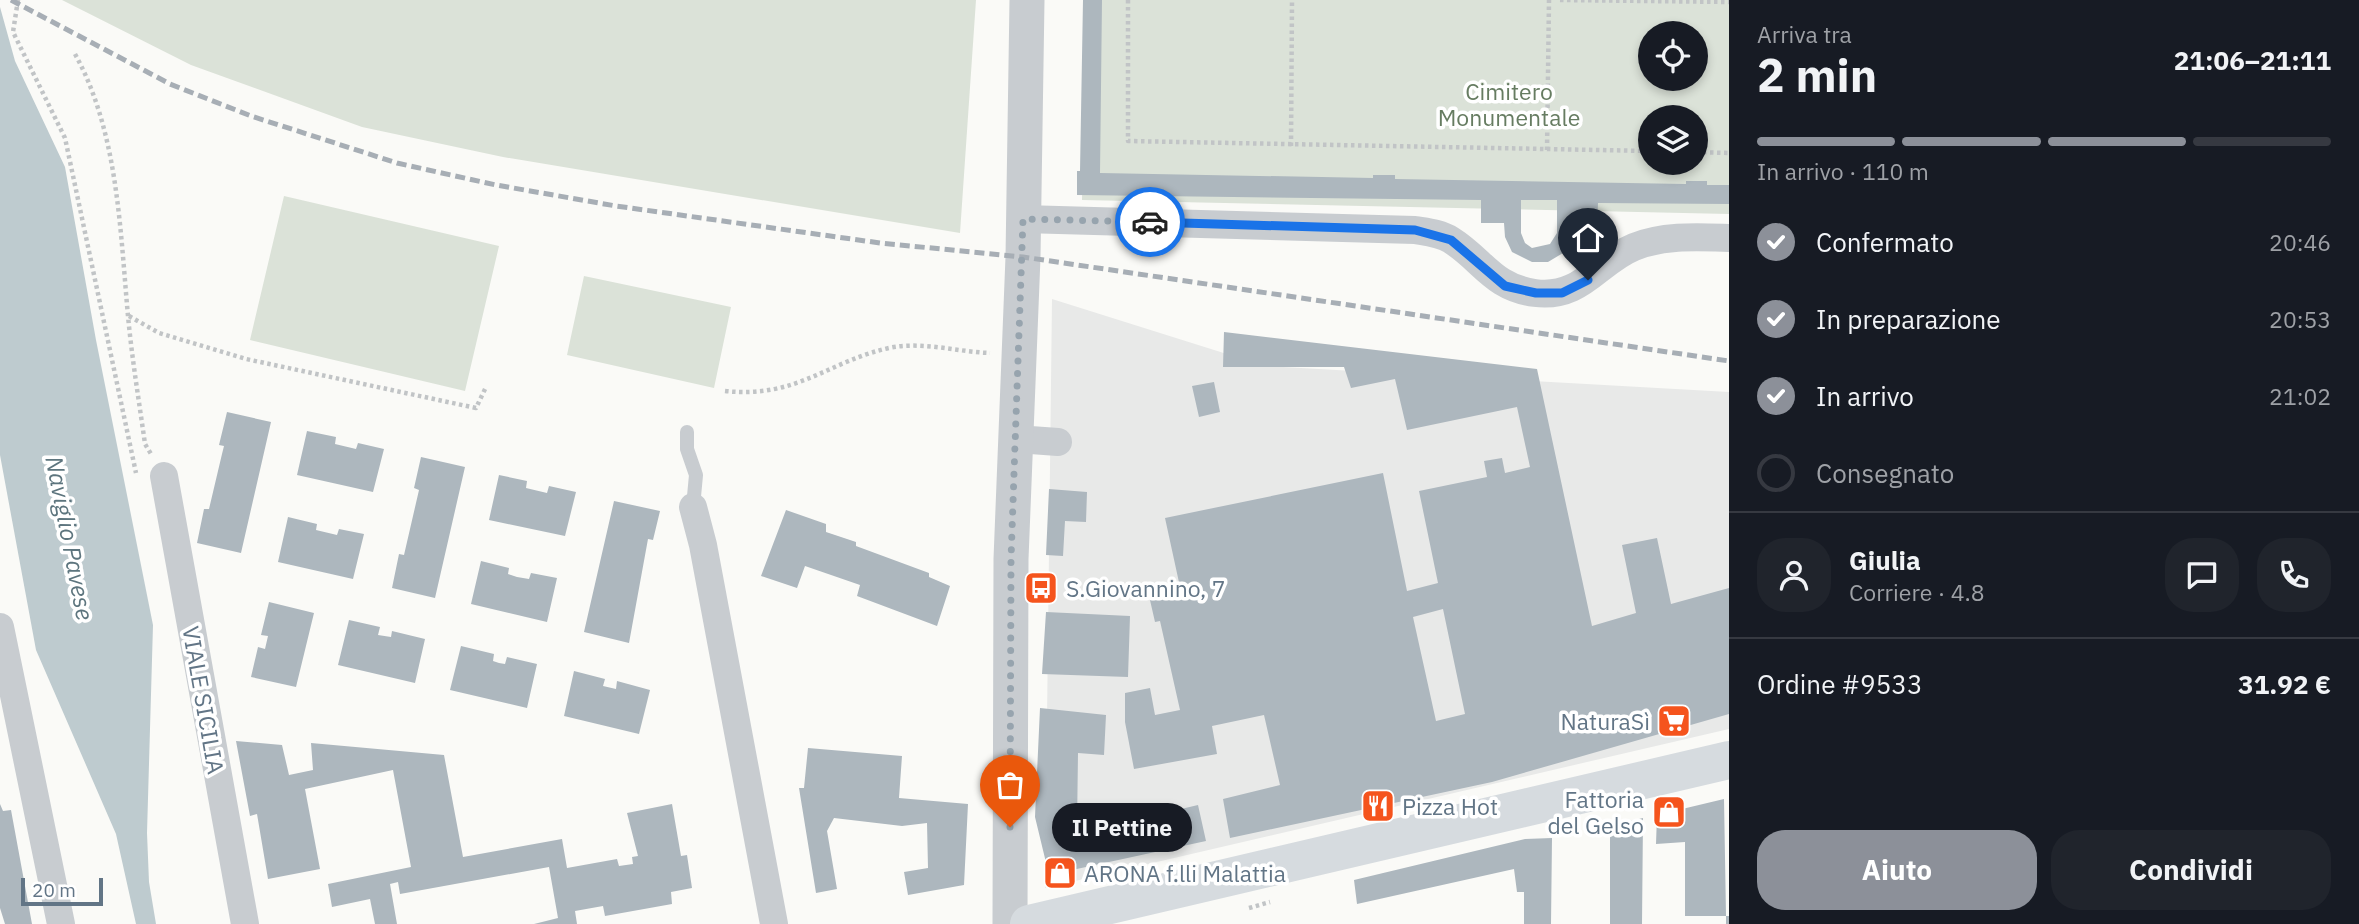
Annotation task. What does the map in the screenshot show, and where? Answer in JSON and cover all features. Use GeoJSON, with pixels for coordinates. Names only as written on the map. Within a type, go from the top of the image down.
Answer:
{"type":"FeatureCollection","features":[{"type":"Feature","properties":{"kind":"main road"},"geometry":{"type":"LineString","coordinates":[[1029,924],[1729,761]]}},
{"type":"Feature","properties":{"kind":"street"},"geometry":{"type":"LineString","coordinates":[[1010,924],[1011,559],[1023,219],[1027,0]]}},
{"type":"Feature","properties":{"kind":"street"},"geometry":{"type":"LineString","coordinates":[[1023,219],[1415,230],[1451,240],[1505,286],[1536,293],[1562,293],[1588,280],[1631,248],[1644,244],[1686,237],[1729,237]]}},
{"type":"Feature","properties":{"kind":"street"},"geometry":{"type":"LineString","coordinates":[[1016,439],[1058,442]]}},
{"type":"Feature","properties":{"kind":"street","name":"VIALE SICILIA"},"geometry":{"type":"LineString","coordinates":[[152,481],[245,924]]}},
{"type":"Feature","properties":{"kind":"street"},"geometry":{"type":"LineString","coordinates":[[693,507],[703,545],[774,924]]}},
{"type":"Feature","properties":{"kind":"street"},"geometry":{"type":"LineString","coordinates":[[0,627],[61,924]]}},
{"type":"Feature","properties":{"kind":"lane"},"geometry":{"type":"LineString","coordinates":[[687,432],[687,449],[695,475],[693,507]]}},
{"type":"Feature","properties":{"kind":"path"},"geometry":{"type":"LineString","coordinates":[[18,0],[13,32],[65,138],[152,481]]}},
{"type":"Feature","properties":{"kind":"path"},"geometry":{"type":"LineString","coordinates":[[1128,0],[1128,141],[1638,151]]}},
{"type":"Feature","properties":{"kind":"path"},"geometry":{"type":"LineString","coordinates":[[1291,146],[1292,0]]}},
{"type":"Feature","properties":{"kind":"path"},"geometry":{"type":"LineString","coordinates":[[1547,150],[1549,0]]}},
{"type":"Feature","properties":{"kind":"path"},"geometry":{"type":"LineString","coordinates":[[1560,0],[1729,2]]}},
{"type":"Feature","properties":{"kind":"path"},"geometry":{"type":"LineString","coordinates":[[75,54],[87,75],[115,183],[128,316],[152,481]]}},
{"type":"Feature","properties":{"kind":"path"},"geometry":{"type":"LineString","coordinates":[[1708,152],[1729,153]]}},
{"type":"Feature","properties":{"kind":"path"},"geometry":{"type":"LineString","coordinates":[[128,316],[159,333],[246,359],[476,408],[486,387]]}},
{"type":"Feature","properties":{"kind":"path"},"geometry":{"type":"LineString","coordinates":[[725,391],[773,391],[810,381],[859,357],[895,347],[925,346],[965,352],[1019,354]]}},
{"type":"Feature","properties":{"kind":"shaded area"},"geometry":{"type":"Polygon","coordinates":[[[1052,299],[1265,366],[1729,392],[1729,729],[1045,888],[1052,299]]]}},
{"type":"Feature","properties":{"kind":"green space"},"geometry":{"type":"Polygon","coordinates":[[[62,0],[976,0],[960,233],[503,157],[362,127],[191,65],[62,0]]]}},
{"type":"Feature","properties":{"kind":"green space","name":"Cimitero Monumentale"},"geometry":{"type":"Polygon","coordinates":[[[1085,0],[1729,0],[1729,214],[1082,200],[1085,0]]]}},
{"type":"Feature","properties":{"kind":"green space"},"geometry":{"type":"Polygon","coordinates":[[[284,196],[499,246],[465,391],[250,340],[284,196]]]}},
{"type":"Feature","properties":{"kind":"green space"},"geometry":{"type":"Polygon","coordinates":[[[584,276],[731,307],[714,388],[567,355],[584,276]]]}},
{"type":"Feature","properties":{"kind":"water","name":"Naviglio Pavese"},"geometry":{"type":"Polygon","coordinates":[[[0,7],[15,61],[65,167],[96,340],[153,625],[147,833],[149,882],[156,924],[136,924],[116,834],[36,650],[0,455],[0,7]]]}},
{"type":"Feature","properties":{"kind":"building"},"geometry":{"type":"Polygon","coordinates":[[[1083,0],[1102,0],[1100,173],[1373,178],[1373,175],[1395,175],[1395,179],[1686,184],[1686,181],[1707,181],[1707,185],[1729,185],[1729,204],[1598,203],[1597,226],[1573,226],[1571,238],[1563,253],[1548,262],[1532,262],[1512,252],[1505,237],[1504,223],[1481,223],[1481,200],[1077,195],[1077,171],[1080,171],[1083,0]],[[1521,200],[1521,233],[1525,243],[1532,248],[1550,244],[1557,233],[1557,200],[1521,200]]]}},
{"type":"Feature","properties":{"kind":"building"},"geometry":{"type":"Polygon","coordinates":[[[1224,332],[1537,369],[1592,626],[1636,613],[1622,545],[1657,538],[1671,604],[1729,588],[1729,714],[1492,782],[1230,838],[1223,799],[1280,785],[1264,715],[1212,726],[1217,754],[1134,769],[1125,722],[1125,693],[1150,688],[1155,715],[1180,710],[1160,621],[1155,622],[1147,587],[1180,587],[1165,518],[1383,473],[1407,591],[1438,583],[1419,491],[1487,477],[1484,461],[1502,458],[1505,473],[1530,467],[1517,407],[1407,430],[1395,379],[1351,388],[1344,367],[1223,367],[1224,332]],[[1443,609],[1413,617],[1436,721],[1465,714],[1443,609]]]}},
{"type":"Feature","properties":{"kind":"building"},"geometry":{"type":"Polygon","coordinates":[[[1214,382],[1220,412],[1199,417],[1192,386],[1214,382]]]}},
{"type":"Feature","properties":{"kind":"building"},"geometry":{"type":"Polygon","coordinates":[[[227,412],[271,422],[241,553],[197,543],[204,509],[209,509],[224,446],[219,445],[227,412]]]}},
{"type":"Feature","properties":{"kind":"building"},"geometry":{"type":"Polygon","coordinates":[[[307,431],[336,437],[335,444],[356,449],[358,443],[384,449],[373,492],[297,475],[307,431]]]}},
{"type":"Feature","properties":{"kind":"building"},"geometry":{"type":"Polygon","coordinates":[[[421,457],[465,467],[435,598],[392,588],[399,554],[404,555],[419,490],[414,488],[421,457]]]}},
{"type":"Feature","properties":{"kind":"building"},"geometry":{"type":"Polygon","coordinates":[[[499,475],[527,481],[526,488],[547,493],[549,486],[576,492],[565,536],[489,520],[499,475]]]}},
{"type":"Feature","properties":{"kind":"building"},"geometry":{"type":"Polygon","coordinates":[[[1049,489],[1087,492],[1086,522],[1065,521],[1063,556],[1046,555],[1049,489]]]}},
{"type":"Feature","properties":{"kind":"building"},"geometry":{"type":"Polygon","coordinates":[[[614,501],[660,511],[653,540],[648,539],[629,643],[584,632],[614,501]]]}},
{"type":"Feature","properties":{"kind":"building"},"geometry":{"type":"Polygon","coordinates":[[[786,510],[826,524],[826,532],[929,573],[929,577],[950,586],[937,626],[857,596],[860,585],[805,566],[797,588],[761,576],[786,510]]]}},
{"type":"Feature","properties":{"kind":"building"},"geometry":{"type":"Polygon","coordinates":[[[288,517],[317,524],[316,530],[337,535],[339,529],[364,534],[353,579],[278,562],[288,517]]]}},
{"type":"Feature","properties":{"kind":"building"},"geometry":{"type":"Polygon","coordinates":[[[481,561],[509,568],[508,574],[517,577],[529,579],[531,573],[557,578],[547,622],[471,604],[481,561]]]}},
{"type":"Feature","properties":{"kind":"building"},"geometry":{"type":"Polygon","coordinates":[[[269,602],[314,613],[296,687],[251,677],[258,647],[265,649],[268,636],[261,635],[269,602]]]}},
{"type":"Feature","properties":{"kind":"building"},"geometry":{"type":"Polygon","coordinates":[[[1046,612],[1130,616],[1128,677],[1042,674],[1046,612]]]}},
{"type":"Feature","properties":{"kind":"building"},"geometry":{"type":"Polygon","coordinates":[[[349,620],[380,627],[378,635],[391,637],[392,631],[425,639],[415,683],[338,665],[349,620]]]}},
{"type":"Feature","properties":{"kind":"building"},"geometry":{"type":"Polygon","coordinates":[[[461,646],[494,654],[493,661],[499,663],[505,664],[507,657],[537,664],[527,708],[450,690],[461,646]]]}},
{"type":"Feature","properties":{"kind":"building"},"geometry":{"type":"Polygon","coordinates":[[[574,671],[605,679],[603,686],[616,689],[617,681],[650,690],[639,734],[564,716],[574,671]]]}},
{"type":"Feature","properties":{"kind":"building"},"geometry":{"type":"Polygon","coordinates":[[[1040,708],[1106,715],[1104,755],[1078,753],[1077,827],[1121,817],[1122,823],[1198,805],[1206,841],[1049,875],[1035,817],[1040,708]]]}},
{"type":"Feature","properties":{"kind":"building"},"geometry":{"type":"Polygon","coordinates":[[[236,741],[282,745],[289,775],[313,770],[311,743],[444,755],[463,857],[562,839],[567,868],[617,859],[619,866],[633,864],[632,857],[638,856],[627,813],[672,804],[681,856],[687,855],[692,888],[671,892],[672,904],[605,916],[603,906],[575,911],[577,924],[534,924],[558,918],[549,867],[400,894],[398,882],[390,884],[397,924],[375,924],[370,899],[332,907],[328,884],[411,867],[393,770],[305,789],[320,869],[268,879],[257,814],[250,816],[236,741]]]}},
{"type":"Feature","properties":{"kind":"building"},"geometry":{"type":"Polygon","coordinates":[[[808,748],[902,756],[899,798],[968,804],[964,885],[908,895],[904,872],[928,868],[927,823],[902,826],[834,818],[827,831],[837,889],[816,893],[799,788],[804,788],[808,748]]]}},
{"type":"Feature","properties":{"kind":"building"},"geometry":{"type":"Polygon","coordinates":[[[1724,799],[1726,916],[1685,916],[1685,842],[1656,844],[1657,815],[1724,799]]]}},
{"type":"Feature","properties":{"kind":"building"},"geometry":{"type":"Polygon","coordinates":[[[0,804],[3,811],[11,810],[32,924],[5,924],[0,908],[0,804]]]}},
{"type":"Feature","properties":{"kind":"building"},"geometry":{"type":"Polygon","coordinates":[[[1643,818],[1642,924],[1610,924],[1610,826],[1643,818]]]}},
{"type":"Feature","properties":{"kind":"building"},"geometry":{"type":"Polygon","coordinates":[[[1552,838],[1551,924],[1524,924],[1524,892],[1517,892],[1514,869],[1357,904],[1354,880],[1525,839],[1552,838]]]}},
{"type":"Feature","properties":{"kind":"railway"},"geometry":{"type":"LineString","coordinates":[[11,0],[170,84],[251,116],[397,163],[496,185],[616,206],[880,243],[1023,257],[1729,361]]}},
{"type":"Feature","properties":{"kind":"way so far"},"geometry":{"type":"LineString","coordinates":[[1010,827],[1011,559],[1023,219],[1150,222]]}},
{"type":"Feature","properties":{"kind":"place","name":"S.Giovannino, 7"},"geometry":{"type":"Point","coordinates":[1041,588]}},
{"type":"Feature","properties":{"kind":"place","name":"NaturaSì"},"geometry":{"type":"Point","coordinates":[1674,721]}},
{"type":"Feature","properties":{"kind":"place","name":"Pizza Hot"},"geometry":{"type":"Point","coordinates":[1378,806]}},
{"type":"Feature","properties":{"kind":"place","name":"Fattoria del Gelso"},"geometry":{"type":"Point","coordinates":[1669,812]}},
{"type":"Feature","properties":{"kind":"place","name":"Il Pettine"},"geometry":{"type":"Point","coordinates":[1010,827]}},
{"type":"Feature","properties":{"kind":"place","name":"ARONA f.lli Malattia"},"geometry":{"type":"Point","coordinates":[1060,873]}},
{"type":"Feature","properties":{"kind":"route"},"geometry":{"type":"LineString","coordinates":[[1150,222],[1415,230],[1436,233],[1451,240],[1505,286],[1536,293],[1562,293],[1588,280]]}}]}
